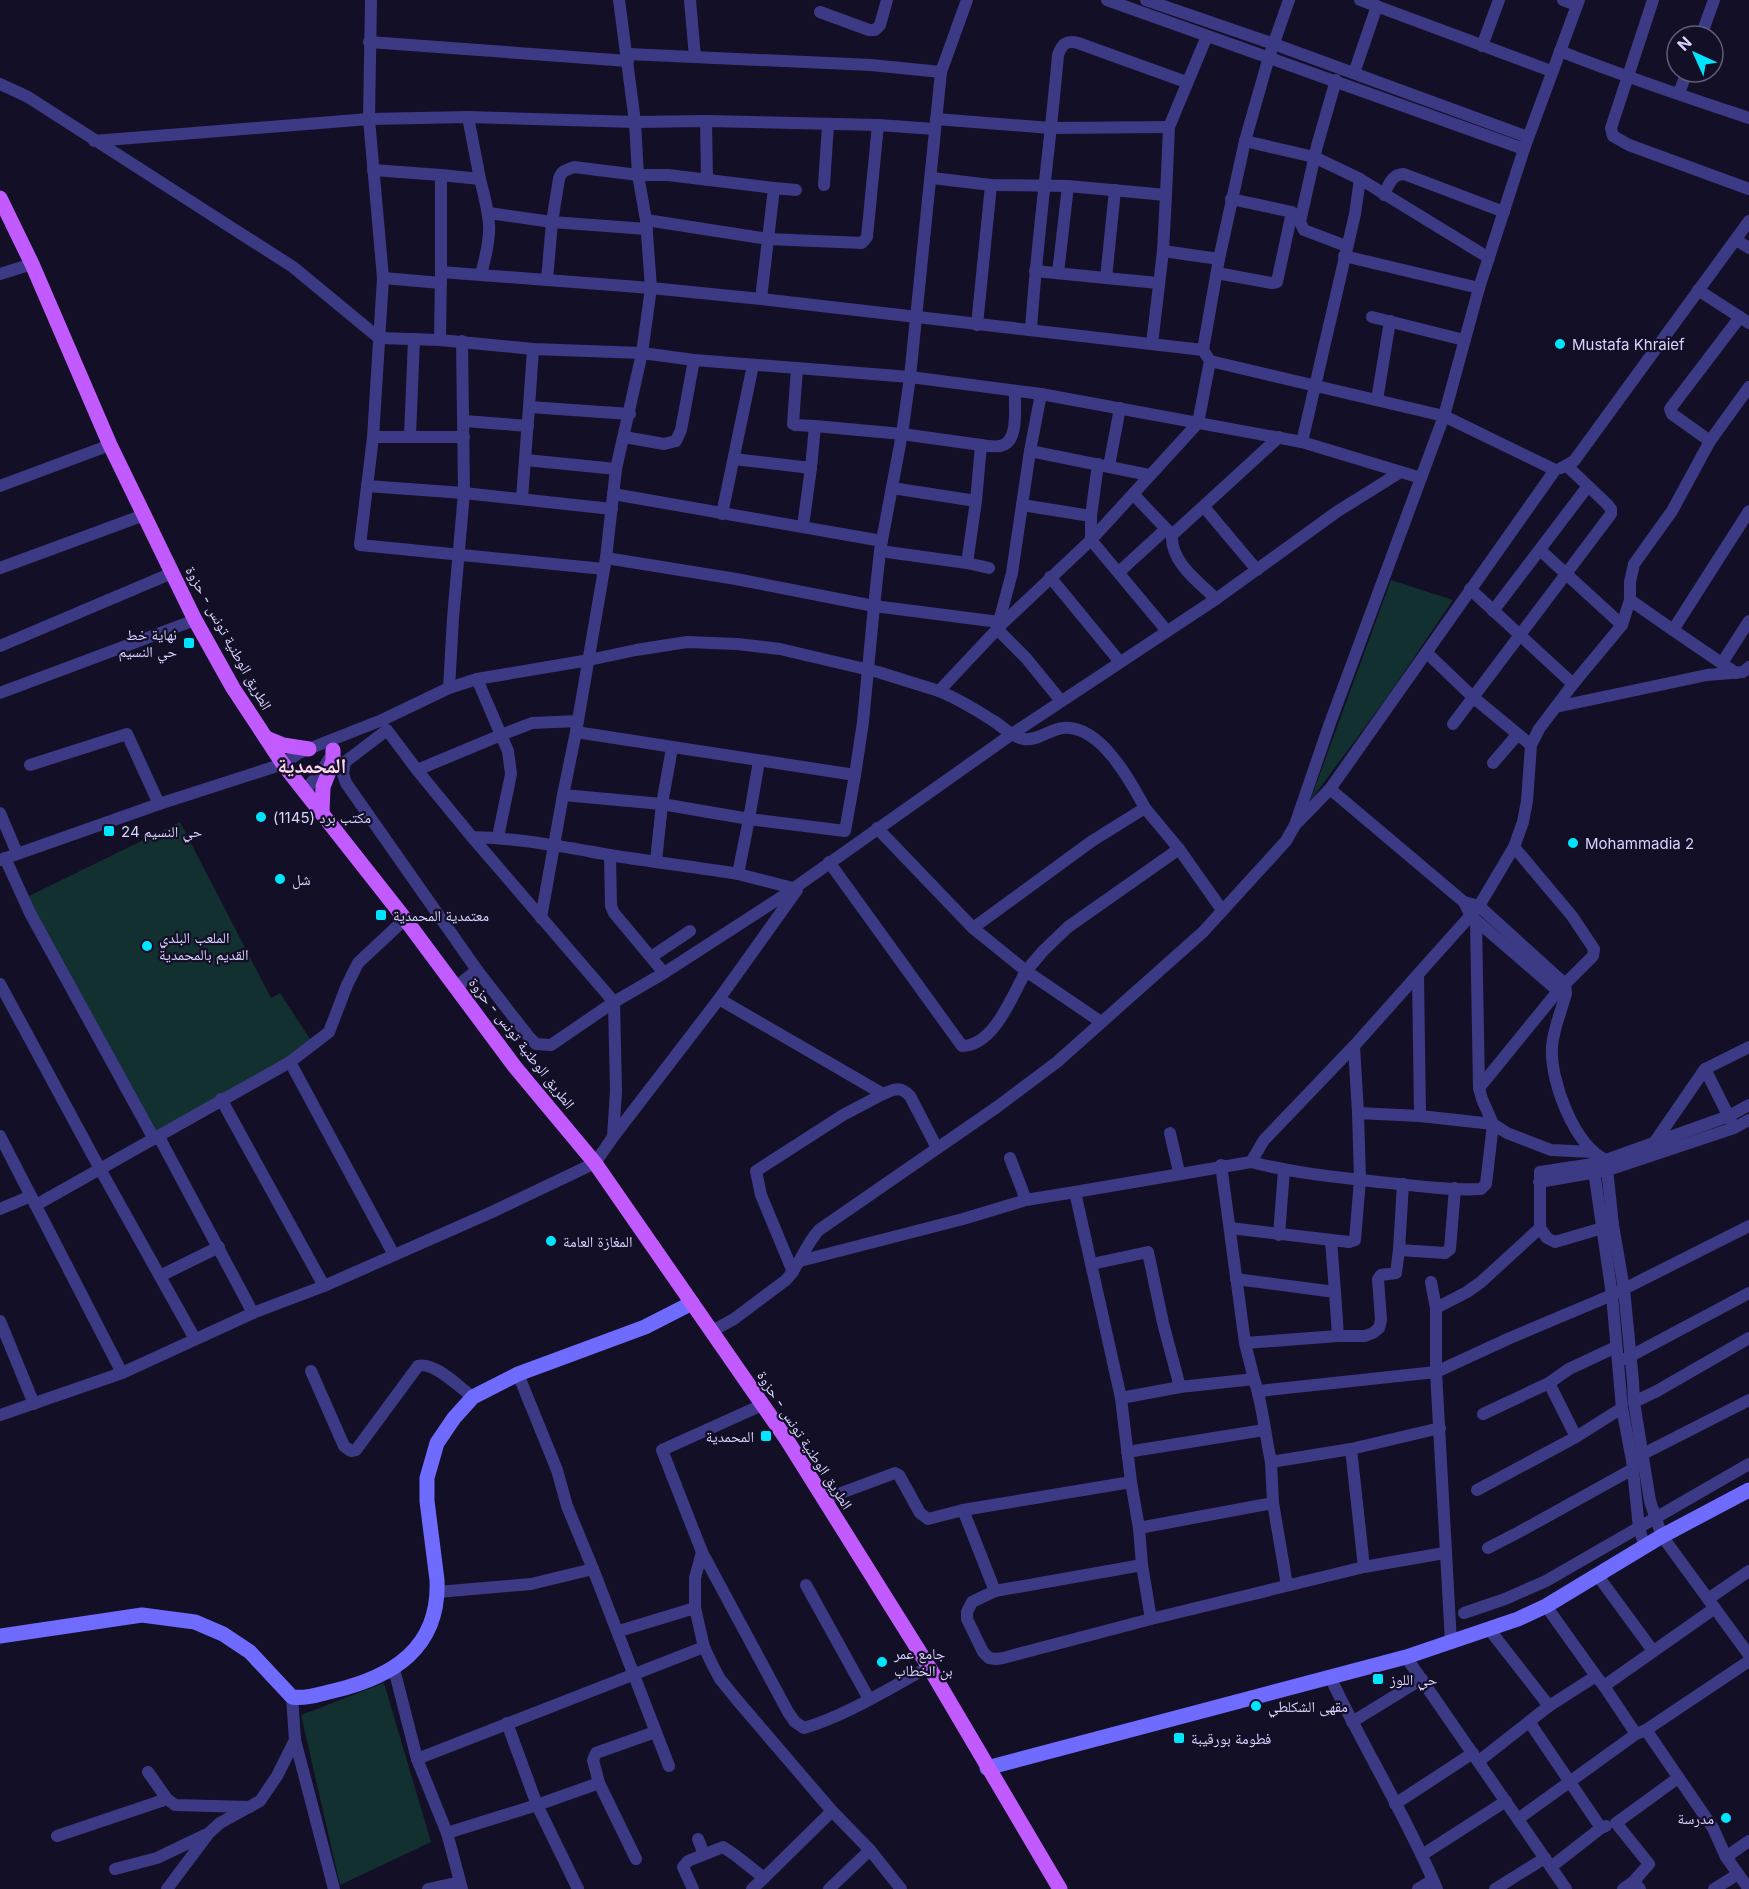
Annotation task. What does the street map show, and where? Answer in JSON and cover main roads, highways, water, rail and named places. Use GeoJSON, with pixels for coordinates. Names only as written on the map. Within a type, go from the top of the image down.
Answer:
{"type":"FeatureCollection","features":[{"type":"Feature","properties":{"kind":"main road","name":"الطريق الوطنية تونس - حزوة"},"geometry":{"type":"LineString","coordinates":[[0,198],[32,264],[110,445],[195,620],[233,688],[283,765],[405,919],[515,1067],[595,1163],[712,1331],[825,1499],[929,1667],[1060,1889]]}},
{"type":"Feature","properties":{"kind":"main road"},"geometry":{"type":"LineString","coordinates":[[265,737],[283,745],[309,749]]}},
{"type":"Feature","properties":{"kind":"main road"},"geometry":{"type":"LineString","coordinates":[[322,812],[323,787],[333,761],[335,744]]}},
{"type":"Feature","properties":{"kind":"place","name":"Mustafa Khraief"},"geometry":{"type":"Point","coordinates":[1560,344]}},
{"type":"Feature","properties":{"kind":"place","name":"نهاية خط حي النسيم"},"geometry":{"type":"Point","coordinates":[189,643]}},
{"type":"Feature","properties":{"kind":"place","name":"مكتب برد (1145)"},"geometry":{"type":"Point","coordinates":[261,817]}},
{"type":"Feature","properties":{"kind":"place","name":"حي النسيم 24"},"geometry":{"type":"Point","coordinates":[109,831]}},
{"type":"Feature","properties":{"kind":"place","name":"Mohammadia 2"},"geometry":{"type":"Point","coordinates":[1573,843]}},
{"type":"Feature","properties":{"kind":"place","name":"شل"},"geometry":{"type":"Point","coordinates":[280,879]}},
{"type":"Feature","properties":{"kind":"place","name":"معتمدية المحمدية"},"geometry":{"type":"Point","coordinates":[381,915]}},
{"type":"Feature","properties":{"kind":"place","name":"الملعب البلدي القديم بالمحمدية"},"geometry":{"type":"Point","coordinates":[147,946]}},
{"type":"Feature","properties":{"kind":"place","name":"المغازة العامة"},"geometry":{"type":"Point","coordinates":[551,1241]}},
{"type":"Feature","properties":{"kind":"place","name":"المحمدية"},"geometry":{"type":"Point","coordinates":[766,1436]}},
{"type":"Feature","properties":{"kind":"place","name":"جامع عمر بن الخطاب"},"geometry":{"type":"Point","coordinates":[882,1662]}},
{"type":"Feature","properties":{"kind":"place","name":"حي اللوز"},"geometry":{"type":"Point","coordinates":[1378,1679]}},
{"type":"Feature","properties":{"kind":"place","name":"مقهى الشكلطي"},"geometry":{"type":"Point","coordinates":[1256,1706]}},
{"type":"Feature","properties":{"kind":"place","name":"فطومة بورقيبة"},"geometry":{"type":"Point","coordinates":[1179,1738]}},
{"type":"Feature","properties":{"kind":"place","name":"مدرسة"},"geometry":{"type":"Point","coordinates":[1726,1818]}},
{"type":"Feature","properties":{"kind":"district","name":"المحمدية"},"geometry":{"type":"Point","coordinates":[312,765]}}]}
